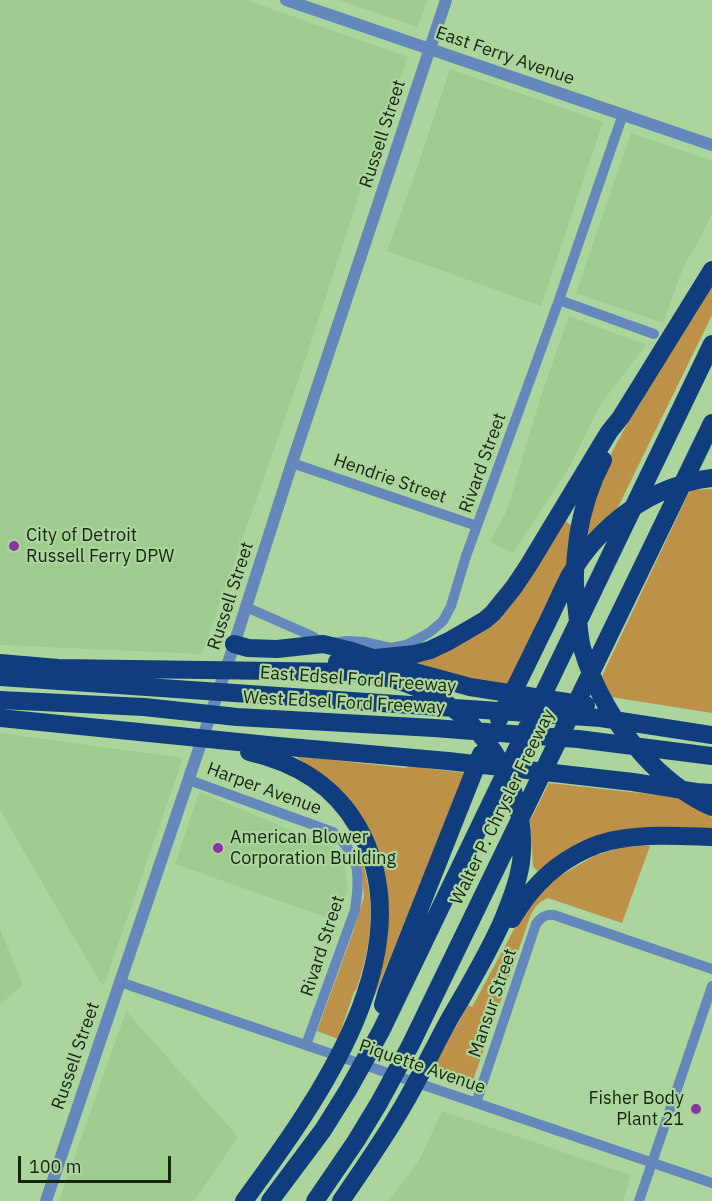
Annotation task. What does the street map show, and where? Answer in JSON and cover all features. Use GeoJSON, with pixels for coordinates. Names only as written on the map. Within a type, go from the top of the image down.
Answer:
{"type":"FeatureCollection","features":[{"type":"Feature","properties":{"kind":"highway"},"geometry":{"type":"LineString","coordinates":[[255,670],[415,654],[429,650],[467,631],[493,613],[514,588],[609,432],[621,417],[712,270]]}},
{"type":"Feature","properties":{"kind":"highway","name":"Walter P. Chrysler Freeway"},"geometry":{"type":"LineString","coordinates":[[270,1201],[323,1130],[381,1031],[712,344]]}},
{"type":"Feature","properties":{"kind":"highway"},"geometry":{"type":"LineString","coordinates":[[621,417],[615,436],[597,471],[583,513],[577,541],[574,596],[582,647],[598,691],[625,736],[657,771],[688,795],[710,802]]}},
{"type":"Feature","properties":{"kind":"highway","name":"Walter P. Chrysler Freeway"},"geometry":{"type":"LineString","coordinates":[[315,1201],[362,1132],[411,1044],[712,423]]}},
{"type":"Feature","properties":{"kind":"highway"},"geometry":{"type":"LineString","coordinates":[[381,1031],[382,1011],[387,991],[480,756],[570,575],[595,540],[618,518],[641,502],[688,483],[710,479]]}},
{"type":"Feature","properties":{"kind":"highway"},"geometry":{"type":"LineString","coordinates":[[234,644],[248,648],[277,649],[323,644],[470,687],[609,714],[644,724],[712,735]]}},
{"type":"Feature","properties":{"kind":"highway"},"geometry":{"type":"LineString","coordinates":[[0,663],[58,668],[350,672],[378,675],[397,680],[430,694],[454,709],[484,738],[501,762],[519,811],[522,859],[514,894],[489,949],[403,1107],[341,1201]]}},
{"type":"Feature","properties":{"kind":"highway","name":"East Edsel Ford Freeway"},"geometry":{"type":"LineString","coordinates":[[0,677],[239,694],[609,714]]}},
{"type":"Feature","properties":{"kind":"highway","name":"West Edsel Ford Freeway"},"geometry":{"type":"LineString","coordinates":[[0,700],[144,707],[237,717],[578,739],[703,755]]}},
{"type":"Feature","properties":{"kind":"highway"},"geometry":{"type":"LineString","coordinates":[[0,718],[232,741],[278,752],[447,761],[571,774],[710,802]]}},
{"type":"Feature","properties":{"kind":"highway"},"geometry":{"type":"LineString","coordinates":[[244,1201],[289,1140],[324,1083],[351,1032],[371,977],[379,924],[379,902],[374,866],[363,835],[351,816],[321,785],[309,775],[286,763],[278,752]]}},
{"type":"Feature","properties":{"kind":"highway"},"geometry":{"type":"LineString","coordinates":[[703,755],[712,767]]}},
{"type":"Feature","properties":{"kind":"highway"},"geometry":{"type":"LineString","coordinates":[[489,949],[539,882],[553,870],[586,850],[618,839],[663,836],[712,837]]}},
{"type":"Feature","properties":{"kind":"street","name":"East Ferry Avenue"},"geometry":{"type":"LineString","coordinates":[[286,0],[712,145]]}},
{"type":"Feature","properties":{"kind":"street","name":"Russell Street"},"geometry":{"type":"LineString","coordinates":[[46,1201],[189,780],[446,0]]}},
{"type":"Feature","properties":{"kind":"street","name":"Rivard Street"},"geometry":{"type":"LineString","coordinates":[[323,644],[347,641],[364,642],[391,648],[406,645],[430,632],[443,621],[451,606],[466,556],[559,300],[622,114]]}},
{"type":"Feature","properties":{"kind":"street"},"geometry":{"type":"LineString","coordinates":[[559,300],[654,334]]}},
{"type":"Feature","properties":{"kind":"street","name":"Hendrie Street"},"geometry":{"type":"LineString","coordinates":[[292,463],[477,526]]}},
{"type":"Feature","properties":{"kind":"street"},"geometry":{"type":"LineString","coordinates":[[246,607],[312,636],[323,644]]}},
{"type":"Feature","properties":{"kind":"street","name":"Harper Avenue"},"geometry":{"type":"LineString","coordinates":[[189,780],[333,832],[345,843],[352,856]]}},
{"type":"Feature","properties":{"kind":"street","name":"Rivard Street"},"geometry":{"type":"LineString","coordinates":[[306,1045],[355,910],[358,887],[357,868],[352,856]]}},
{"type":"Feature","properties":{"kind":"street","name":"Mansur Street"},"geometry":{"type":"LineString","coordinates":[[476,1103],[536,924],[544,916],[554,915],[712,969]]}},
{"type":"Feature","properties":{"kind":"street","name":"Piquette Avenue"},"geometry":{"type":"LineString","coordinates":[[120,982],[712,1183]]}},
{"type":"Feature","properties":{"kind":"street"},"geometry":{"type":"LineString","coordinates":[[639,1201],[712,986]]}},
{"type":"Feature","properties":{"kind":"shaded area"},"geometry":{"type":"Polygon","coordinates":[[[0,0],[246,0],[408,57],[370,161],[305,361],[202,654],[0,645],[0,0]]]}},
{"type":"Feature","properties":{"kind":"shaded area"},"geometry":{"type":"Polygon","coordinates":[[[339,0],[427,0],[418,27],[339,0]]]}},
{"type":"Feature","properties":{"kind":"shaded area"},"geometry":{"type":"Polygon","coordinates":[[[450,69],[603,122],[541,306],[387,251],[450,69]]]}},
{"type":"Feature","properties":{"kind":"shaded area"},"geometry":{"type":"Polygon","coordinates":[[[631,133],[712,161],[712,213],[684,265],[663,323],[576,293],[631,133]]]}},
{"type":"Feature","properties":{"kind":"shaded area"},"geometry":{"type":"Polygon","coordinates":[[[712,286],[712,315],[618,507],[582,542],[508,685],[478,681],[411,666],[410,658],[462,641],[565,521],[575,528],[625,428],[712,286]]]}},
{"type":"Feature","properties":{"kind":"shaded area"},"geometry":{"type":"Polygon","coordinates":[[[569,316],[646,345],[600,405],[570,466],[513,553],[490,542],[507,510],[541,396],[569,316]]]}},
{"type":"Feature","properties":{"kind":"shaded area"},"geometry":{"type":"Polygon","coordinates":[[[712,489],[712,713],[611,697],[602,676],[690,490],[712,489]]]}},
{"type":"Feature","properties":{"kind":"shaded area"},"geometry":{"type":"Polygon","coordinates":[[[0,733],[183,758],[104,985],[100,982],[0,810],[0,733]]]}},
{"type":"Feature","properties":{"kind":"shaded area"},"geometry":{"type":"Polygon","coordinates":[[[295,756],[466,773],[375,995],[371,993],[385,876],[321,776],[295,756]]]}},
{"type":"Feature","properties":{"kind":"shaded area"},"geometry":{"type":"Polygon","coordinates":[[[549,783],[677,797],[712,817],[712,833],[655,830],[538,872],[533,866],[530,821],[549,783]]]}},
{"type":"Feature","properties":{"kind":"shaded area"},"geometry":{"type":"Polygon","coordinates":[[[199,792],[342,851],[348,890],[334,920],[175,864],[199,792]]]}},
{"type":"Feature","properties":{"kind":"shaded area"},"geometry":{"type":"Polygon","coordinates":[[[629,845],[650,846],[622,923],[548,898],[539,903],[530,917],[471,1086],[432,1070],[468,1005],[472,1007],[524,911],[548,883],[594,856],[629,845]]]}},
{"type":"Feature","properties":{"kind":"shaded area"},"geometry":{"type":"Polygon","coordinates":[[[360,855],[369,889],[369,939],[356,990],[338,1039],[317,1031],[364,897],[360,855]]]}},
{"type":"Feature","properties":{"kind":"shaded area"},"geometry":{"type":"Polygon","coordinates":[[[0,929],[23,984],[0,1005],[0,929]]]}},
{"type":"Feature","properties":{"kind":"shaded area"},"geometry":{"type":"Polygon","coordinates":[[[126,1011],[238,1137],[194,1201],[59,1201],[126,1011]]]}},
{"type":"Feature","properties":{"kind":"shaded area"},"geometry":{"type":"Polygon","coordinates":[[[442,1111],[631,1175],[623,1201],[389,1201],[419,1161],[442,1111]]]}},
{"type":"Feature","properties":{"kind":"place","name":"City of Detroit Russell Ferry DPW"},"geometry":{"type":"Point","coordinates":[14,546]}},
{"type":"Feature","properties":{"kind":"place","name":"American Blower Corporation Building"},"geometry":{"type":"Point","coordinates":[218,848]}},
{"type":"Feature","properties":{"kind":"place","name":"Fisher Body Plant 21"},"geometry":{"type":"Point","coordinates":[696,1109]}}]}
